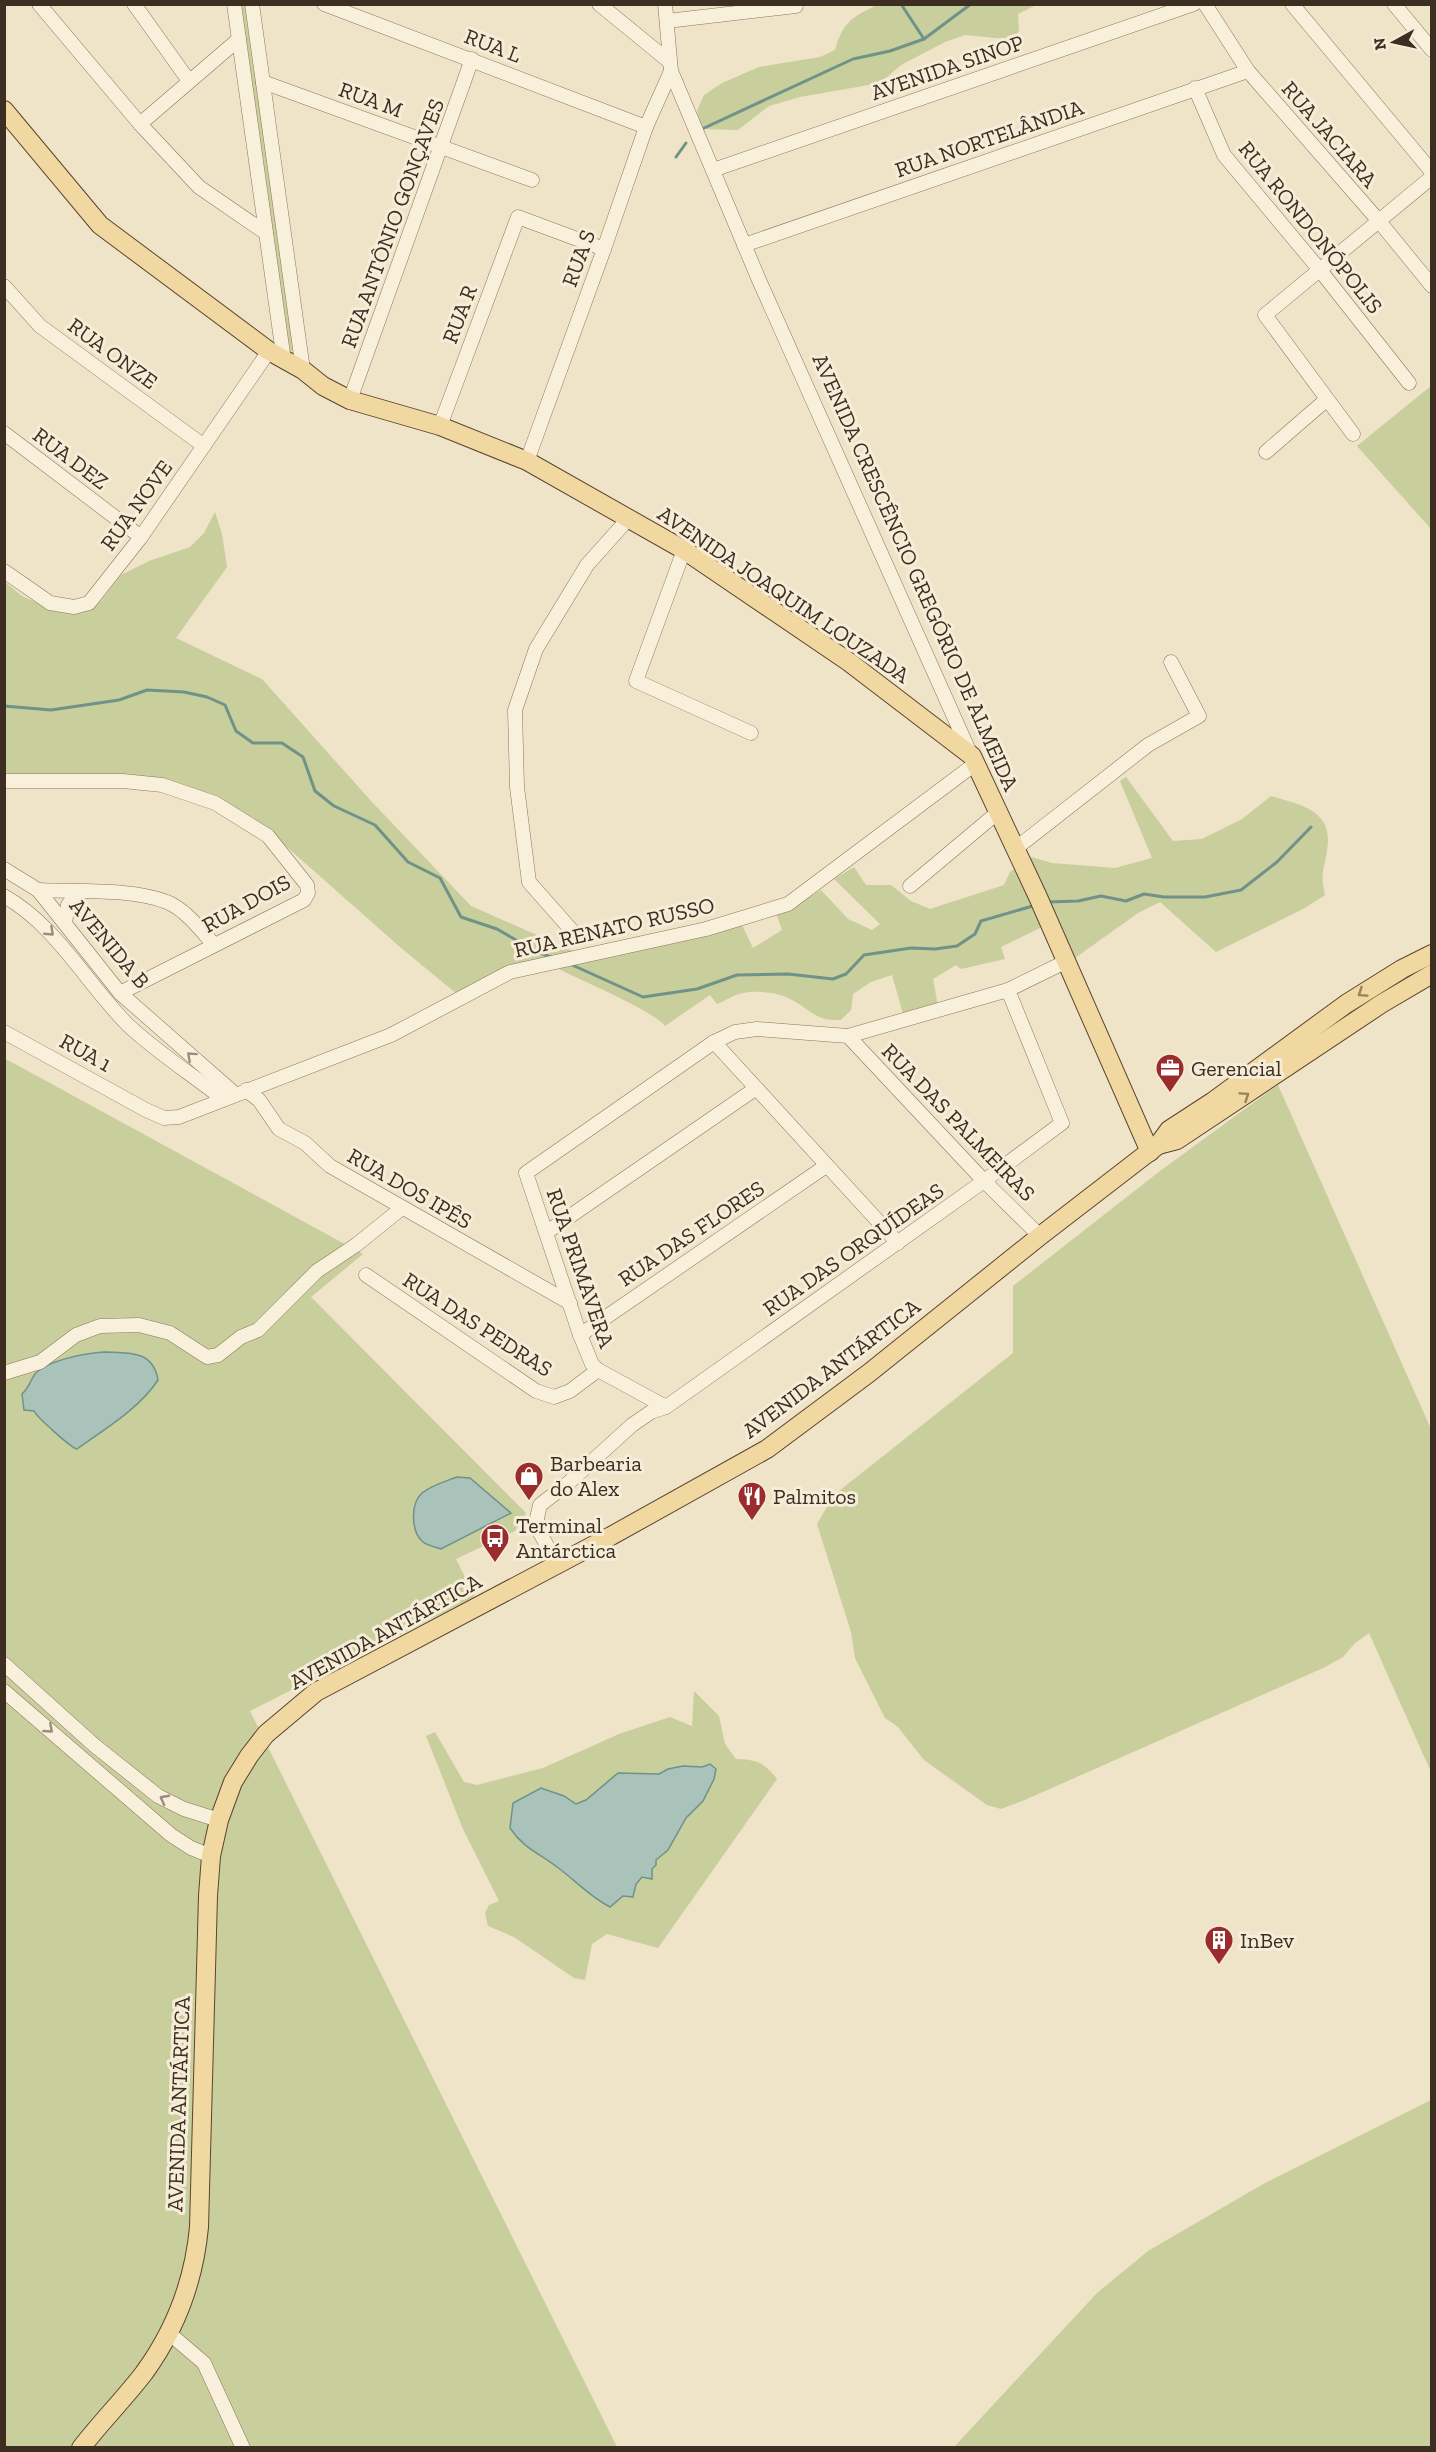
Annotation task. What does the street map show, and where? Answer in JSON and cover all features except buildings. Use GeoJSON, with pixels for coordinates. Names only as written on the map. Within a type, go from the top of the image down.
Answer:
{"type":"FeatureCollection","features":[{"type":"Feature","properties":{"kind":"main road","name":"AVENIDA JOAQUIM LOUZADA"},"geometry":{"type":"LineString","coordinates":[[4,110],[100,225],[277,356],[303,370],[323,386],[350,400],[440,426],[527,461],[629,518],[684,550],[849,662],[974,760]]}},
{"type":"Feature","properties":{"kind":"main road","name":"AVENIDA CRESCÊNCIO GREGÓRIO DE ALMEIDA"},"geometry":{"type":"LineString","coordinates":[[974,760],[1154,1149]]}},
{"type":"Feature","properties":{"kind":"main road","name":"AVENIDA ANTÁRTICA"},"geometry":{"type":"LineString","coordinates":[[81,2448],[143,2374],[170,2334],[193,2269],[199,2227],[211,1856],[219,1820],[233,1782],[249,1756],[286,1716],[315,1692],[557,1564],[767,1449],[869,1373],[1040,1236],[1154,1149],[1169,1130],[1383,980],[1429,962]]}},
{"type":"Feature","properties":{"kind":"main road","name":"AVENIDA ANTÁRTICA"},"geometry":{"type":"LineString","coordinates":[[1154,1149],[1177,1140],[1381,1004],[1429,962]]}},
{"type":"Feature","properties":{"kind":"street"},"geometry":{"type":"LineString","coordinates":[[39,4],[140,124],[198,187],[266,233]]}},
{"type":"Feature","properties":{"kind":"street"},"geometry":{"type":"LineString","coordinates":[[134,4],[189,81]]}},
{"type":"Feature","properties":{"kind":"street"},"geometry":{"type":"LineString","coordinates":[[234,4],[266,233],[277,356]]}},
{"type":"Feature","properties":{"kind":"street"},"geometry":{"type":"LineString","coordinates":[[252,4],[303,370]]}},
{"type":"Feature","properties":{"kind":"street","name":"RUA L"},"geometry":{"type":"LineString","coordinates":[[324,4],[344,8],[646,127]]}},
{"type":"Feature","properties":{"kind":"street"},"geometry":{"type":"LineString","coordinates":[[599,4],[671,66]]}},
{"type":"Feature","properties":{"kind":"street","name":"AVENIDA CRESCÊNCIO GREGÓRIO DE ALMEIDA"},"geometry":{"type":"LineString","coordinates":[[665,4],[671,66],[713,170],[744,245],[974,760]]}},
{"type":"Feature","properties":{"kind":"street","name":"AVENIDA SINOP"},"geometry":{"type":"LineString","coordinates":[[713,170],[1194,4]]}},
{"type":"Feature","properties":{"kind":"street","name":"RUA JACIARA"},"geometry":{"type":"LineString","coordinates":[[1204,4],[1248,71],[1378,220],[1431,286]]}},
{"type":"Feature","properties":{"kind":"street"},"geometry":{"type":"LineString","coordinates":[[1292,4],[1431,172]]}},
{"type":"Feature","properties":{"kind":"street"},"geometry":{"type":"LineString","coordinates":[[1394,4],[1431,50]]}},
{"type":"Feature","properties":{"kind":"street"},"geometry":{"type":"LineString","coordinates":[[667,21],[796,5]]}},
{"type":"Feature","properties":{"kind":"street"},"geometry":{"type":"LineString","coordinates":[[140,124],[239,39]]}},
{"type":"Feature","properties":{"kind":"street","name":"RUA ANTÔNIO GONÇAVES"},"geometry":{"type":"LineString","coordinates":[[350,400],[472,59]]}},
{"type":"Feature","properties":{"kind":"street","name":"RUA S"},"geometry":{"type":"LineString","coordinates":[[527,461],[646,127],[671,66]]}},
{"type":"Feature","properties":{"kind":"street","name":"RUA NORTELÂNDIA"},"geometry":{"type":"LineString","coordinates":[[744,245],[1248,71]]}},
{"type":"Feature","properties":{"kind":"street","name":"RUA M"},"geometry":{"type":"LineString","coordinates":[[263,82],[532,180]]}},
{"type":"Feature","properties":{"kind":"street","name":"RUA RONDONÓPOLIS"},"geometry":{"type":"LineString","coordinates":[[1195,88],[1224,155],[1319,269],[1409,383]]}},
{"type":"Feature","properties":{"kind":"street"},"geometry":{"type":"LineString","coordinates":[[1353,434],[1265,315],[1431,177]]}},
{"type":"Feature","properties":{"kind":"street","name":"RUA R"},"geometry":{"type":"LineString","coordinates":[[440,426],[518,217],[604,249]]}},
{"type":"Feature","properties":{"kind":"street","name":"RUA ONZE"},"geometry":{"type":"LineString","coordinates":[[4,286],[40,326],[204,446]]}},
{"type":"Feature","properties":{"kind":"street","name":"RUA NOVE"},"geometry":{"type":"LineString","coordinates":[[4,571],[50,603],[74,608],[89,603],[141,537],[204,446],[277,356]]}},
{"type":"Feature","properties":{"kind":"street"},"geometry":{"type":"LineString","coordinates":[[1266,452],[1326,400]]}},
{"type":"Feature","properties":{"kind":"street","name":"RUA DEZ"},"geometry":{"type":"LineString","coordinates":[[4,433],[141,537]]}},
{"type":"Feature","properties":{"kind":"street"},"geometry":{"type":"LineString","coordinates":[[574,933],[528,882],[517,787],[515,710],[536,649],[587,565],[629,518]]}},
{"type":"Feature","properties":{"kind":"street"},"geometry":{"type":"LineString","coordinates":[[684,550],[636,681],[751,733]]}},
{"type":"Feature","properties":{"kind":"street"},"geometry":{"type":"LineString","coordinates":[[1015,849],[1148,745],[1199,716],[1171,662]]}},
{"type":"Feature","properties":{"kind":"street","name":"RUA RENATO RUSSO"},"geometry":{"type":"LineString","coordinates":[[235,1095],[391,1035],[510,972],[706,929],[788,904],[974,760]]}},
{"type":"Feature","properties":{"kind":"street","name":"RUA DOIS"},"geometry":{"type":"LineString","coordinates":[[4,782],[123,781],[162,785],[215,803],[268,836],[307,885],[308,893],[304,900],[120,993]]}},
{"type":"Feature","properties":{"kind":"street"},"geometry":{"type":"LineString","coordinates":[[910,886],[997,813]]}},
{"type":"Feature","properties":{"kind":"street","name":"AVENIDA B"},"geometry":{"type":"LineString","coordinates":[[4,870],[38,890],[120,993],[235,1095]]}},
{"type":"Feature","properties":{"kind":"street"},"geometry":{"type":"LineString","coordinates":[[38,890],[139,894],[168,902],[191,918],[214,945]]}},
{"type":"Feature","properties":{"kind":"street"},"geometry":{"type":"LineString","coordinates":[[65,922],[68,905],[78,892]]}},
{"type":"Feature","properties":{"kind":"street","name":"AVENIDA B"},"geometry":{"type":"LineString","coordinates":[[4,896],[15,902],[55,936],[97,992],[130,1027],[198,1080],[235,1095]]}},
{"type":"Feature","properties":{"kind":"street"},"geometry":{"type":"LineString","coordinates":[[898,1243],[714,1042],[735,1032],[757,1029],[848,1036],[1008,990],[1067,961]]}},
{"type":"Feature","properties":{"kind":"street","name":"RUA DAS ORQUÍDEAS"},"geometry":{"type":"LineString","coordinates":[[557,1564],[540,1533],[537,1518],[540,1505],[567,1484],[632,1425],[651,1412],[666,1407],[898,1243],[1062,1123],[1008,990]]}},
{"type":"Feature","properties":{"kind":"street","name":"RUA 1"},"geometry":{"type":"LineString","coordinates":[[4,1032],[146,1110],[171,1119],[235,1095]]}},
{"type":"Feature","properties":{"kind":"street","name":"RUA DAS PALMEIRAS"},"geometry":{"type":"LineString","coordinates":[[848,1036],[984,1181],[1040,1236]]}},
{"type":"Feature","properties":{"kind":"street","name":"RUA PRIMAVERA"},"geometry":{"type":"LineString","coordinates":[[666,1407],[592,1365],[526,1173],[714,1042]]}},
{"type":"Feature","properties":{"kind":"street"},"geometry":{"type":"LineString","coordinates":[[191,1112],[197,1103],[198,1080]]}},
{"type":"Feature","properties":{"kind":"street"},"geometry":{"type":"LineString","coordinates":[[547,1232],[755,1089]]}},
{"type":"Feature","properties":{"kind":"street","name":"RUA DOS IPÊS"},"geometry":{"type":"LineString","coordinates":[[235,1095],[259,1100],[285,1134],[305,1143],[330,1166],[570,1303]]}},
{"type":"Feature","properties":{"kind":"street","name":"RUA DAS FLORES"},"geometry":{"type":"LineString","coordinates":[[580,1335],[826,1166]]}},
{"type":"Feature","properties":{"kind":"street"},"geometry":{"type":"LineString","coordinates":[[4,1373],[40,1362],[76,1335],[100,1326],[139,1325],[160,1330],[170,1333],[207,1357],[218,1355],[242,1336],[258,1330],[317,1271],[356,1245],[402,1208]]}},
{"type":"Feature","properties":{"kind":"street","name":"RUA DAS PEDRAS"},"geometry":{"type":"LineString","coordinates":[[366,1275],[536,1391],[554,1397],[570,1391],[598,1370]]}},
{"type":"Feature","properties":{"kind":"street"},"geometry":{"type":"LineString","coordinates":[[4,1664],[94,1744],[158,1796],[184,1809],[219,1820]]}},
{"type":"Feature","properties":{"kind":"street"},"geometry":{"type":"LineString","coordinates":[[4,1691],[171,1835],[191,1848],[211,1856]]}},
{"type":"Feature","properties":{"kind":"street"},"geometry":{"type":"LineString","coordinates":[[170,2334],[204,2363],[243,2448]]}},
{"type":"Feature","properties":{"kind":"green space"},"geometry":{"type":"Polygon","coordinates":[[[238,5],[250,5],[295,351],[285,350],[238,5]]]}},
{"type":"Feature","properties":{"kind":"green space"},"geometry":{"type":"Polygon","coordinates":[[[877,5],[1036,5],[1018,14],[1019,30],[1015,40],[965,35],[945,42],[901,65],[880,83],[800,97],[769,106],[738,130],[702,129],[697,111],[704,95],[722,83],[759,67],[820,57],[835,50],[845,27],[861,13],[877,5]]]}},
{"type":"Feature","properties":{"kind":"green space"},"geometry":{"type":"Polygon","coordinates":[[[1431,386],[1431,529],[1357,446],[1431,386]]]}},
{"type":"Feature","properties":{"kind":"green space"},"geometry":{"type":"Polygon","coordinates":[[[215,512],[222,534],[227,567],[176,638],[262,679],[372,802],[471,906],[573,951],[513,965],[457,994],[400,947],[254,818],[205,793],[5,776],[4,581],[22,596],[55,611],[88,610],[101,601],[121,575],[149,561],[190,547],[204,533],[215,512]]]}},
{"type":"Feature","properties":{"kind":"green space"},"geometry":{"type":"Polygon","coordinates":[[[1126,777],[1173,841],[1202,839],[1242,819],[1271,796],[1313,811],[1325,826],[1328,837],[1323,877],[1325,895],[1305,908],[1216,952],[1160,902],[1138,913],[1061,968],[1042,927],[1001,947],[1005,959],[961,969],[956,965],[933,979],[938,1006],[904,1017],[892,975],[871,982],[853,994],[851,1010],[841,1020],[821,1018],[783,996],[756,992],[740,994],[717,1004],[710,995],[665,1026],[632,1004],[557,968],[742,925],[753,948],[782,930],[776,913],[794,907],[821,890],[848,919],[872,930],[880,924],[834,879],[854,867],[866,885],[891,885],[911,901],[930,909],[1004,885],[1010,872],[1031,857],[1052,863],[1115,868],[1152,858],[1120,781],[1126,777]]]}},
{"type":"Feature","properties":{"kind":"green space"},"geometry":{"type":"Polygon","coordinates":[[[4,1058],[363,1254],[311,1297],[526,1513],[515,1531],[456,1559],[475,1597],[250,1711],[617,2447],[5,2447],[4,1058]]]}},
{"type":"Feature","properties":{"kind":"green space"},"geometry":{"type":"Polygon","coordinates":[[[1278,1085],[1431,1429],[1431,1772],[1369,1633],[1355,1643],[1343,1657],[1323,1668],[1027,1799],[1001,1809],[987,1805],[924,1760],[898,1727],[885,1718],[855,1658],[851,1632],[817,1524],[834,1495],[1013,1353],[1013,1286],[1160,1171],[1278,1085]]]}},
{"type":"Feature","properties":{"kind":"green space"},"geometry":{"type":"Polygon","coordinates":[[[694,1691],[719,1716],[725,1744],[736,1759],[760,1763],[777,1779],[658,1948],[607,1934],[592,1944],[585,1980],[574,1978],[514,1937],[488,1926],[485,1913],[489,1905],[499,1901],[463,1829],[426,1736],[435,1732],[464,1782],[477,1785],[543,1768],[619,1734],[670,1717],[692,1726],[694,1691]]]}},
{"type":"Feature","properties":{"kind":"green space"},"geometry":{"type":"Polygon","coordinates":[[[1431,2100],[1431,2447],[954,2447],[1097,2293],[1148,2251],[1265,2183],[1431,2100]]]}},
{"type":"Feature","properties":{"kind":"water"},"geometry":{"type":"Polygon","coordinates":[[[105,1352],[131,1353],[145,1358],[151,1363],[158,1380],[132,1409],[77,1449],[54,1432],[34,1411],[24,1410],[22,1394],[35,1374],[48,1365],[78,1356],[105,1352]]]}},
{"type":"Feature","properties":{"kind":"water"},"geometry":{"type":"Polygon","coordinates":[[[457,1477],[470,1478],[511,1513],[441,1549],[423,1542],[416,1532],[415,1504],[426,1490],[457,1477]]]}},
{"type":"Feature","properties":{"kind":"water"},"geometry":{"type":"Polygon","coordinates":[[[710,1764],[716,1769],[714,1779],[703,1801],[686,1818],[668,1850],[656,1860],[656,1865],[652,1869],[652,1879],[642,1877],[636,1884],[633,1897],[623,1896],[610,1907],[526,1846],[510,1828],[513,1803],[541,1788],[564,1796],[576,1804],[586,1800],[618,1773],[659,1774],[668,1769],[683,1766],[702,1767],[710,1764]]]}},
{"type":"Feature","properties":{"kind":"waterway"},"geometry":{"type":"LineString","coordinates":[[901,4],[924,39]]}},
{"type":"Feature","properties":{"kind":"waterway"},"geometry":{"type":"LineString","coordinates":[[702,129],[853,59],[890,51],[924,39],[971,4]]}},
{"type":"Feature","properties":{"kind":"waterway"},"geometry":{"type":"LineString","coordinates":[[676,157],[686,143]]}},
{"type":"Feature","properties":{"kind":"waterway"},"geometry":{"type":"LineString","coordinates":[[4,706],[51,710],[119,700],[147,690],[184,692],[207,697],[225,705],[236,731],[253,743],[282,743],[303,757],[315,791],[334,806],[375,825],[408,862],[440,878],[461,917],[497,929],[535,951],[553,958]]}},
{"type":"Feature","properties":{"kind":"waterway"},"geometry":{"type":"LineString","coordinates":[[1048,902],[1078,901],[1101,896],[1126,901],[1144,894],[1164,897],[1205,897],[1241,890],[1277,862],[1311,827]]}},
{"type":"Feature","properties":{"kind":"waterway"},"geometry":{"type":"LineString","coordinates":[[570,964],[643,997],[697,989],[737,975],[788,974],[833,979],[846,974],[864,955],[911,948],[935,949],[957,946],[975,934],[981,921],[1036,905]]}},
{"type":"Feature","properties":{"kind":"place","name":"Gerencial"},"geometry":{"type":"Point","coordinates":[1170,1094]}},
{"type":"Feature","properties":{"kind":"place","name":"Barbearia do Alex"},"geometry":{"type":"Point","coordinates":[529,1502]}},
{"type":"Feature","properties":{"kind":"place","name":"Palmitos"},"geometry":{"type":"Point","coordinates":[752,1522]}},
{"type":"Feature","properties":{"kind":"place","name":"Terminal Antárctica"},"geometry":{"type":"Point","coordinates":[495,1564]}},
{"type":"Feature","properties":{"kind":"place","name":"InBev"},"geometry":{"type":"Point","coordinates":[1219,1966]}}]}
